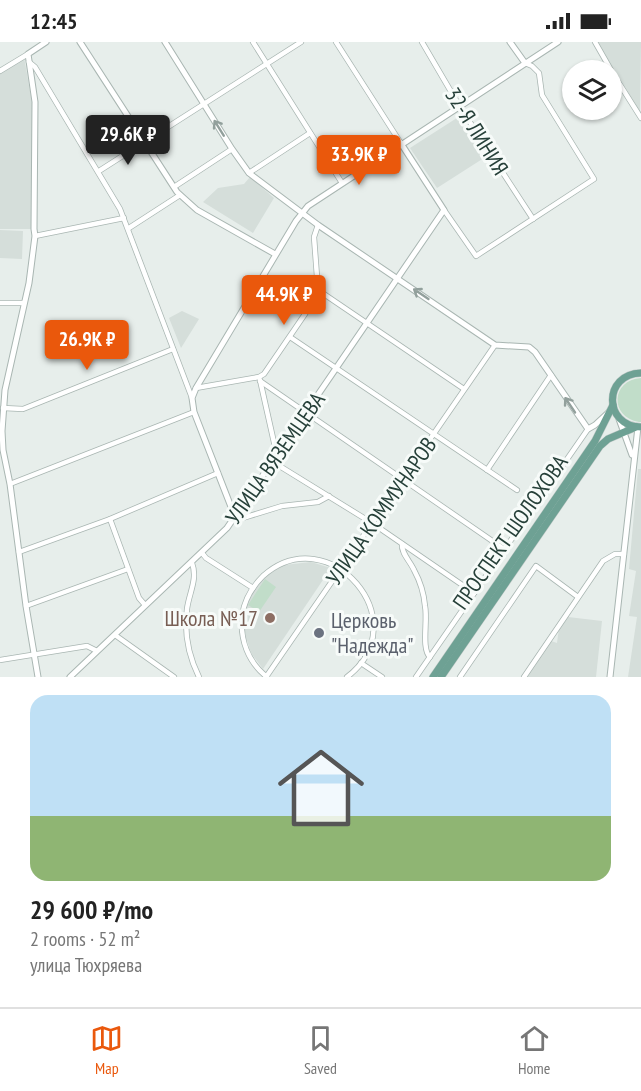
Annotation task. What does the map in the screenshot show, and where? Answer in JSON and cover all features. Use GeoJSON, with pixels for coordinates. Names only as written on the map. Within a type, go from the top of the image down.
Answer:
{"type":"FeatureCollection","features":[{"type":"Feature","properties":{"kind":"main road","name":"ПРОСПЕКТ ШОЛОХОВА"},"geometry":{"type":"LineString","coordinates":[[433,677],[595,440],[611,408],[614,392],[619,382],[629,375],[640,373]]}},
{"type":"Feature","properties":{"kind":"main road"},"geometry":{"type":"LineString","coordinates":[[611,408],[619,418],[629,425],[638,427]]}},
{"type":"Feature","properties":{"kind":"main road","name":"ПРОСПЕКТ ШОЛОХОВА"},"geometry":{"type":"LineString","coordinates":[[441,677],[598,449],[608,439],[638,427]]}},
{"type":"Feature","properties":{"kind":"street"},"geometry":{"type":"LineString","coordinates":[[0,71],[46,42]]}},
{"type":"Feature","properties":{"kind":"street"},"geometry":{"type":"LineString","coordinates":[[80,42],[180,195],[197,210],[275,254]]}},
{"type":"Feature","properties":{"kind":"street"},"geometry":{"type":"LineString","coordinates":[[165,42],[249,173],[318,225],[495,345],[529,347],[535,352],[595,440]]}},
{"type":"Feature","properties":{"kind":"street"},"geometry":{"type":"LineString","coordinates":[[253,42],[342,183]]}},
{"type":"Feature","properties":{"kind":"street"},"geometry":{"type":"LineString","coordinates":[[99,171],[301,42]]}},
{"type":"Feature","properties":{"kind":"street"},"geometry":{"type":"LineString","coordinates":[[336,42],[476,256],[594,179],[542,95],[539,73],[525,63],[510,42]]}},
{"type":"Feature","properties":{"kind":"street","name":"32-Я ЛИНИЯ"},"geometry":{"type":"LineString","coordinates":[[422,42],[460,106],[533,219]]}},
{"type":"Feature","properties":{"kind":"street"},"geometry":{"type":"LineString","coordinates":[[192,398],[275,254],[308,206],[558,42]]}},
{"type":"Feature","properties":{"kind":"street"},"geometry":{"type":"LineString","coordinates":[[595,42],[606,60]]}},
{"type":"Feature","properties":{"kind":"street"},"geometry":{"type":"LineString","coordinates":[[28,54],[35,102],[35,237],[24,303],[5,390],[3,450],[38,677]]}},
{"type":"Feature","properties":{"kind":"street"},"geometry":{"type":"LineString","coordinates":[[29,62],[35,67],[99,171],[129,228],[129,234],[192,398],[194,412],[235,517],[243,518],[282,506],[318,502],[329,496]]}},
{"type":"Feature","properties":{"kind":"street"},"geometry":{"type":"LineString","coordinates":[[622,87],[641,118]]}},
{"type":"Feature","properties":{"kind":"street"},"geometry":{"type":"LineString","coordinates":[[249,173],[310,133]]}},
{"type":"Feature","properties":{"kind":"street"},"geometry":{"type":"LineString","coordinates":[[174,187],[232,149]]}},
{"type":"Feature","properties":{"kind":"street"},"geometry":{"type":"LineString","coordinates":[[129,228],[180,195]]}},
{"type":"Feature","properties":{"kind":"street","name":"УЛИЦА ВЯЗЕМЦЕВА"},"geometry":{"type":"LineString","coordinates":[[70,677],[227,528],[444,210]]}},
{"type":"Feature","properties":{"kind":"street"},"geometry":{"type":"LineString","coordinates":[[35,237],[124,218]]}},
{"type":"Feature","properties":{"kind":"street"},"geometry":{"type":"LineString","coordinates":[[196,388],[259,379],[264,374],[314,301],[318,290],[314,237],[318,225]]}},
{"type":"Feature","properties":{"kind":"street"},"geometry":{"type":"LineString","coordinates":[[318,290],[464,390]]}},
{"type":"Feature","properties":{"kind":"street"},"geometry":{"type":"LineString","coordinates":[[0,303],[24,303]]}},
{"type":"Feature","properties":{"kind":"street"},"geometry":{"type":"LineString","coordinates":[[290,337],[517,490]]}},
{"type":"Feature","properties":{"kind":"street","name":"УЛИЦА КОММУНАРОВ"},"geometry":{"type":"LineString","coordinates":[[267,677],[495,345]]}},
{"type":"Feature","properties":{"kind":"street"},"geometry":{"type":"LineString","coordinates":[[3,408],[23,409],[173,349]]}},
{"type":"Feature","properties":{"kind":"street"},"geometry":{"type":"LineString","coordinates":[[487,470],[550,375]]}},
{"type":"Feature","properties":{"kind":"street"},"geometry":{"type":"LineString","coordinates":[[259,379],[504,549]]}},
{"type":"Feature","properties":{"kind":"street"},"geometry":{"type":"LineString","coordinates":[[259,379],[275,459],[474,593]]}},
{"type":"Feature","properties":{"kind":"street"},"geometry":{"type":"LineString","coordinates":[[416,677],[587,430],[611,408]]}},
{"type":"Feature","properties":{"kind":"street"},"geometry":{"type":"LineString","coordinates":[[10,484],[194,412]]}},
{"type":"Feature","properties":{"kind":"street"},"geometry":{"type":"LineString","coordinates":[[619,418],[634,459]]}},
{"type":"Feature","properties":{"kind":"street"},"geometry":{"type":"LineString","coordinates":[[610,677],[638,427]]}},
{"type":"Feature","properties":{"kind":"street"},"geometry":{"type":"LineString","coordinates":[[19,552],[110,519],[218,473]]}},
{"type":"Feature","properties":{"kind":"street"},"geometry":{"type":"LineString","coordinates":[[110,519],[139,598],[145,605]]}},
{"type":"Feature","properties":{"kind":"street"},"geometry":{"type":"LineString","coordinates":[[402,544],[403,551],[414,569],[423,593],[427,617],[425,650],[430,657]]}},
{"type":"Feature","properties":{"kind":"street"},"geometry":{"type":"LineString","coordinates":[[202,553],[206,558],[253,588]]}},
{"type":"Feature","properties":{"kind":"street"},"geometry":{"type":"LineString","coordinates":[[524,677],[603,561],[615,554],[624,554]]}},
{"type":"Feature","properties":{"kind":"street"},"geometry":{"type":"LineString","coordinates":[[267,677],[253,663],[244,643],[241,626],[243,611],[253,588],[268,572],[292,561],[318,560],[341,569],[360,586],[366,595],[373,617],[371,644],[361,663],[348,677]]}},
{"type":"Feature","properties":{"kind":"street"},"geometry":{"type":"LineString","coordinates":[[192,563],[195,576],[187,606],[187,636],[199,677]]}},
{"type":"Feature","properties":{"kind":"street"},"geometry":{"type":"LineString","coordinates":[[460,677],[536,566],[578,597]]}},
{"type":"Feature","properties":{"kind":"street"},"geometry":{"type":"LineString","coordinates":[[26,606],[128,569]]}},
{"type":"Feature","properties":{"kind":"street"},"geometry":{"type":"LineString","coordinates":[[115,635],[174,677]]}},
{"type":"Feature","properties":{"kind":"street"},"geometry":{"type":"LineString","coordinates":[[0,660],[87,646],[97,651]]}},
{"type":"Feature","properties":{"kind":"street"},"geometry":{"type":"LineString","coordinates":[[361,663],[382,677]]}},
{"type":"Feature","properties":{"kind":"shaded area"},"geometry":{"type":"Polygon","coordinates":[[[597,42],[641,42],[640,111],[622,82],[622,60],[608,60],[597,42]]]}},
{"type":"Feature","properties":{"kind":"shaded area"},"geometry":{"type":"Polygon","coordinates":[[[24,57],[32,103],[34,229],[0,229],[0,72],[24,57]]]}},
{"type":"Feature","properties":{"kind":"shaded area"},"geometry":{"type":"Polygon","coordinates":[[[460,116],[487,156],[437,188],[410,148],[460,116]]]}},
{"type":"Feature","properties":{"kind":"shaded area"},"geometry":{"type":"Polygon","coordinates":[[[250,177],[274,198],[253,233],[203,202],[218,188],[244,184],[250,177]]]}},
{"type":"Feature","properties":{"kind":"shaded area"},"geometry":{"type":"Polygon","coordinates":[[[0,230],[23,231],[22,259],[0,258],[0,230]]]}},
{"type":"Feature","properties":{"kind":"shaded area"},"geometry":{"type":"Polygon","coordinates":[[[182,311],[199,319],[181,348],[169,318],[182,311]]]}},
{"type":"Feature","properties":{"kind":"shaded area"},"geometry":{"type":"Polygon","coordinates":[[[638,469],[641,469],[641,677],[628,677],[637,617],[629,616],[636,571],[629,569],[638,469]]]}},
{"type":"Feature","properties":{"kind":"shaded area","name":"Школа №17"},"geometry":{"type":"Polygon","coordinates":[[[311,562],[331,568],[263,669],[251,653],[243,628],[245,608],[253,590],[266,575],[284,565],[311,562]]]}},
{"type":"Feature","properties":{"kind":"shaded area"},"geometry":{"type":"Polygon","coordinates":[[[568,617],[602,621],[596,677],[527,677],[551,641],[557,643],[559,628],[568,617]]]}},
{"type":"Feature","properties":{"kind":"green space"},"geometry":{"type":"Polygon","coordinates":[[[641,378],[641,422],[639,422],[629,419],[622,413],[618,399],[619,391],[624,385],[631,380],[641,378]]]}},
{"type":"Feature","properties":{"kind":"green space"},"geometry":{"type":"Polygon","coordinates":[[[265,579],[276,587],[259,612],[248,605],[265,579]]]}},
{"type":"Feature","properties":{"kind":"place","name":"Школа №17"},"geometry":{"type":"Point","coordinates":[270,618]}},
{"type":"Feature","properties":{"kind":"place","name":"Церковь \"Надежда\""},"geometry":{"type":"Point","coordinates":[319,633]}}]}
